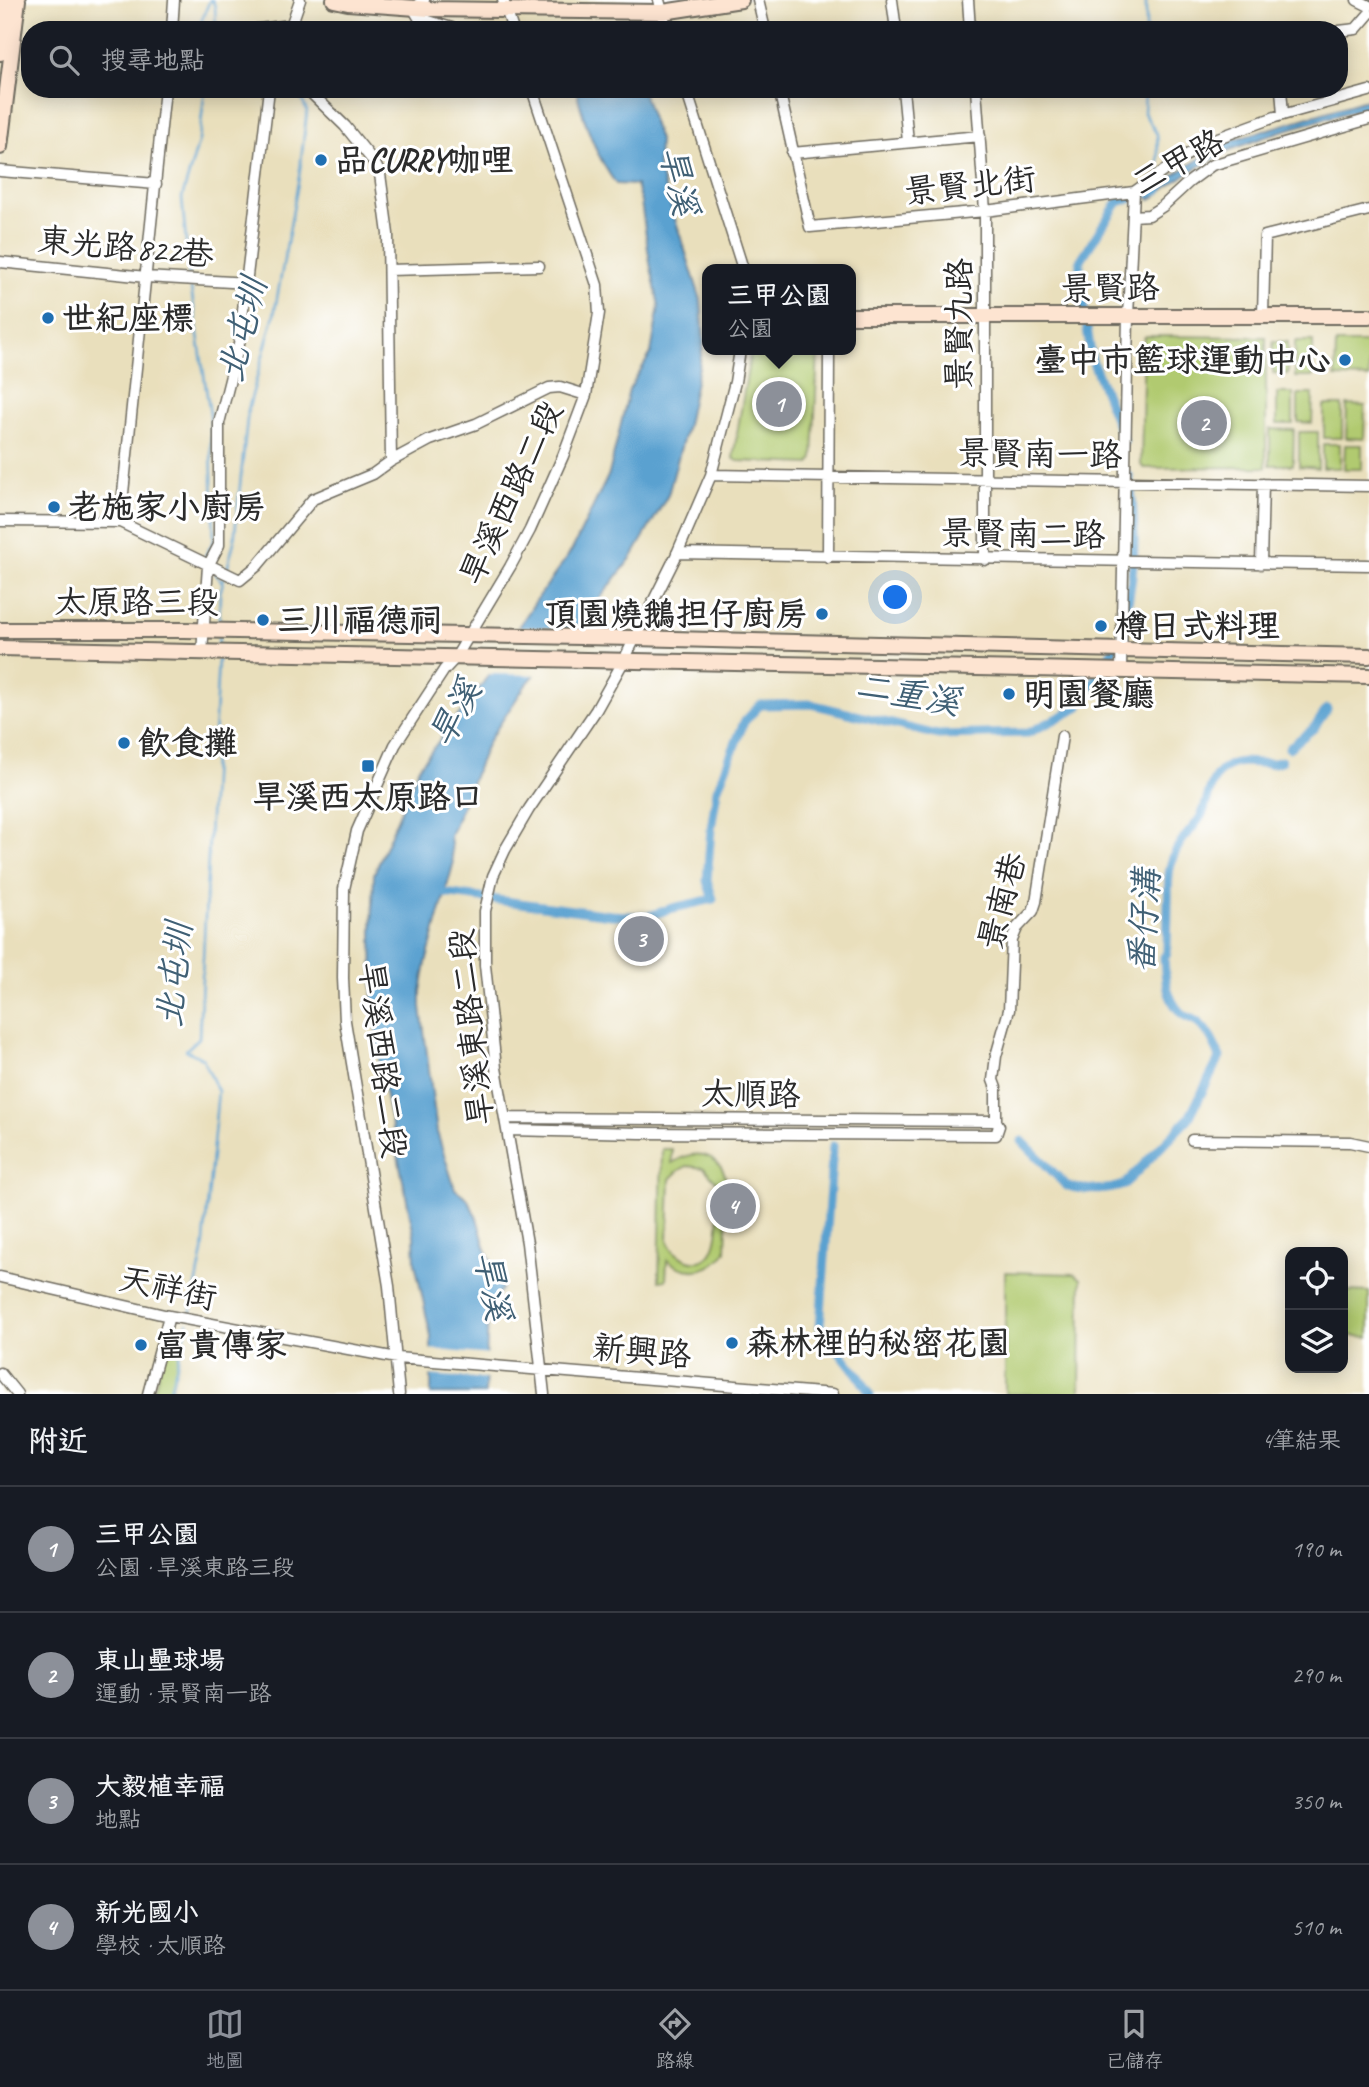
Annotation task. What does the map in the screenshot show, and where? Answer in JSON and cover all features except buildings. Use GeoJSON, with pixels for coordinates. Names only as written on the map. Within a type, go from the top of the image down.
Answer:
{"type":"FeatureCollection","features":[{"type":"Feature","properties":{"kind":"main road"},"geometry":{"type":"LineString","coordinates":[[0,53],[6,0]]}},
{"type":"Feature","properties":{"kind":"main road"},"geometry":{"type":"LineString","coordinates":[[0,147],[18,0]]}},
{"type":"Feature","properties":{"kind":"main road"},"geometry":{"type":"LineString","coordinates":[[334,0],[348,3],[505,5],[523,10],[646,11],[661,6],[741,0]]}},
{"type":"Feature","properties":{"kind":"main road","name":"景賢路"},"geometry":{"type":"LineString","coordinates":[[856,316],[1369,316]]}},
{"type":"Feature","properties":{"kind":"main road","name":"太原路三段"},"geometry":{"type":"LineString","coordinates":[[0,630],[203,630],[484,637],[624,650]]}},
{"type":"Feature","properties":{"kind":"main road","name":"太原路三段"},"geometry":{"type":"LineString","coordinates":[[0,648],[463,657],[624,650]]}},
{"type":"Feature","properties":{"kind":"main road"},"geometry":{"type":"LineString","coordinates":[[624,650],[1121,650],[1369,656]]}},
{"type":"Feature","properties":{"kind":"main road"},"geometry":{"type":"LineString","coordinates":[[624,650],[1081,670],[1369,676]]}},
{"type":"Feature","properties":{"kind":"street"},"geometry":{"type":"LineString","coordinates":[[173,21],[174,0]]}},
{"type":"Feature","properties":{"kind":"street"},"geometry":{"type":"LineString","coordinates":[[292,21],[300,0]]}},
{"type":"Feature","properties":{"kind":"street"},"geometry":{"type":"LineString","coordinates":[[758,0],[763,21]]}},
{"type":"Feature","properties":{"kind":"street"},"geometry":{"type":"LineString","coordinates":[[892,0],[895,21]]}},
{"type":"Feature","properties":{"kind":"street"},"geometry":{"type":"LineString","coordinates":[[968,0],[970,21]]}},
{"type":"Feature","properties":{"kind":"street"},"geometry":{"type":"LineString","coordinates":[[418,4],[419,18],[429,21]]}},
{"type":"Feature","properties":{"kind":"street"},"geometry":{"type":"LineString","coordinates":[[1348,30],[1356,29],[1369,14]]}},
{"type":"Feature","properties":{"kind":"street"},"geometry":{"type":"LineString","coordinates":[[1348,97],[1369,91]]}},
{"type":"Feature","properties":{"kind":"street"},"geometry":{"type":"LineString","coordinates":[[120,522],[164,98]]}},
{"type":"Feature","properties":{"kind":"street"},"geometry":{"type":"LineString","coordinates":[[202,653],[208,566],[219,545],[219,423],[239,344],[268,98]]}},
{"type":"Feature","properties":{"kind":"street"},"geometry":{"type":"LineString","coordinates":[[316,98],[345,126],[380,174],[388,234],[391,461]]}},
{"type":"Feature","properties":{"kind":"street","name":"旱溪西路二段"},"geometry":{"type":"LineString","coordinates":[[398,1394],[389,1286],[345,1021],[342,978],[344,890],[357,831],[395,745],[444,670],[463,657],[468,637],[530,530],[563,456],[586,395],[599,313],[597,285],[535,98]]}},
{"type":"Feature","properties":{"kind":"street"},"geometry":{"type":"LineString","coordinates":[[689,98],[741,264]]}},
{"type":"Feature","properties":{"kind":"street"},"geometry":{"type":"LineString","coordinates":[[781,98],[792,153],[980,136]]}},
{"type":"Feature","properties":{"kind":"street"},"geometry":{"type":"LineString","coordinates":[[904,98],[908,142]]}},
{"type":"Feature","properties":{"kind":"street","name":"景賢九路"},"geometry":{"type":"LineString","coordinates":[[977,98],[985,211],[985,560]]}},
{"type":"Feature","properties":{"kind":"street"},"geometry":{"type":"LineString","coordinates":[[1282,98],[1283,115]]}},
{"type":"Feature","properties":{"kind":"street"},"geometry":{"type":"LineString","coordinates":[[1121,670],[1128,316],[1134,192],[1176,162],[1215,139],[1283,115],[1344,98]]}},
{"type":"Feature","properties":{"kind":"street","name":"三甲路"},"geometry":{"type":"LineString","coordinates":[[1133,216],[1149,215],[1212,166],[1369,119]]}},
{"type":"Feature","properties":{"kind":"street","name":"景賢北街"},"geometry":{"type":"LineString","coordinates":[[792,153],[810,227],[985,211],[1134,192]]}},
{"type":"Feature","properties":{"kind":"street"},"geometry":{"type":"LineString","coordinates":[[0,171],[156,184]]}},
{"type":"Feature","properties":{"kind":"street"},"geometry":{"type":"LineString","coordinates":[[1263,315],[1265,236],[1369,210]]}},
{"type":"Feature","properties":{"kind":"street","name":"東光路822巷"},"geometry":{"type":"LineString","coordinates":[[0,262],[146,277],[248,283]]}},
{"type":"Feature","properties":{"kind":"street"},"geometry":{"type":"LineString","coordinates":[[389,270],[539,266]]}},
{"type":"Feature","properties":{"kind":"street","name":"旱溪東路二段"},"geometry":{"type":"LineString","coordinates":[[544,1394],[527,1243],[496,1068],[485,965],[485,911],[493,876],[505,850],[529,809],[596,710],[624,650],[677,553],[710,475],[735,382],[739,355]]}},
{"type":"Feature","properties":{"kind":"street"},"geometry":{"type":"LineString","coordinates":[[828,557],[829,355]]}},
{"type":"Feature","properties":{"kind":"street"},"geometry":{"type":"LineString","coordinates":[[0,521],[120,522],[240,580],[257,566],[313,499],[373,474],[430,440],[476,424],[549,388],[560,387],[586,395]]}},
{"type":"Feature","properties":{"kind":"street","name":"景賢南一路"},"geometry":{"type":"LineString","coordinates":[[710,475],[1369,486]]}},
{"type":"Feature","properties":{"kind":"street"},"geometry":{"type":"LineString","coordinates":[[1261,564],[1263,484]]}},
{"type":"Feature","properties":{"kind":"street","name":"景賢南二路"},"geometry":{"type":"LineString","coordinates":[[677,553],[1369,565]]}},
{"type":"Feature","properties":{"kind":"street","name":"景南巷"},"geometry":{"type":"LineString","coordinates":[[996,1135],[999,1129],[993,1080],[996,1056],[1009,1010],[1012,940],[1017,928],[1033,911],[1036,902],[1062,736]]}},
{"type":"Feature","properties":{"kind":"street","name":"太順路"},"geometry":{"type":"LineString","coordinates":[[506,1118],[996,1121]]}},
{"type":"Feature","properties":{"kind":"street"},"geometry":{"type":"LineString","coordinates":[[834,1121],[846,1134]]}},
{"type":"Feature","properties":{"kind":"street","name":"太順路"},"geometry":{"type":"LineString","coordinates":[[508,1130],[996,1135]]}},
{"type":"Feature","properties":{"kind":"street"},"geometry":{"type":"LineString","coordinates":[[1192,1140],[1350,1142],[1369,1146]]}},
{"type":"Feature","properties":{"kind":"street","name":"天祥街"},"geometry":{"type":"LineString","coordinates":[[0,1277],[169,1316],[409,1359]]}},
{"type":"Feature","properties":{"kind":"street"},"geometry":{"type":"LineString","coordinates":[[148,1394],[169,1316]]}},
{"type":"Feature","properties":{"kind":"street","name":"新興路"},"geometry":{"type":"LineString","coordinates":[[409,1359],[542,1369],[743,1390],[833,1394]]}},
{"type":"Feature","properties":{"kind":"street"},"geometry":{"type":"LineString","coordinates":[[0,1373],[16,1394]]}},
{"type":"Feature","properties":{"kind":"green space"},"geometry":{"type":"Polygon","coordinates":[[[1146,336],[1266,337],[1266,467],[1144,468],[1141,465],[1146,336]]]}},
{"type":"Feature","properties":{"kind":"green space"},"geometry":{"type":"Polygon","coordinates":[[[1273,341],[1288,342],[1288,374],[1273,373],[1273,341]]]}},
{"type":"Feature","properties":{"kind":"green space"},"geometry":{"type":"Polygon","coordinates":[[[1295,341],[1313,341],[1313,377],[1295,377],[1295,341]]]}},
{"type":"Feature","properties":{"kind":"green space"},"geometry":{"type":"Polygon","coordinates":[[[1336,343],[1369,343],[1369,378],[1335,377],[1336,343]]]}},
{"type":"Feature","properties":{"kind":"green space"},"geometry":{"type":"Polygon","coordinates":[[[750,355],[818,355],[813,458],[810,464],[738,461],[733,458],[750,355]]]}},
{"type":"Feature","properties":{"kind":"green space"},"geometry":{"type":"Polygon","coordinates":[[[1277,393],[1293,393],[1293,424],[1277,424],[1277,393]]]}},
{"type":"Feature","properties":{"kind":"green space"},"geometry":{"type":"Polygon","coordinates":[[[1298,394],[1313,394],[1312,423],[1298,422],[1298,394]]]}},
{"type":"Feature","properties":{"kind":"green space"},"geometry":{"type":"Polygon","coordinates":[[[1324,405],[1342,405],[1342,438],[1324,438],[1324,405]]]}},
{"type":"Feature","properties":{"kind":"green space"},"geometry":{"type":"Polygon","coordinates":[[[1347,405],[1365,406],[1364,439],[1346,438],[1347,405]]]}},
{"type":"Feature","properties":{"kind":"green space"},"geometry":{"type":"Polygon","coordinates":[[[1270,429],[1294,430],[1293,465],[1270,465],[1270,429]]]}},
{"type":"Feature","properties":{"kind":"green space"},"geometry":{"type":"Polygon","coordinates":[[[1299,432],[1318,432],[1318,468],[1299,466],[1299,432]]]}},
{"type":"Feature","properties":{"kind":"green space"},"geometry":{"type":"Polygon","coordinates":[[[1323,444],[1340,444],[1340,468],[1323,468],[1323,444]]]}},
{"type":"Feature","properties":{"kind":"green space"},"geometry":{"type":"Polygon","coordinates":[[[1345,445],[1362,445],[1362,469],[1344,469],[1345,445]]]}},
{"type":"Feature","properties":{"kind":"green space"},"geometry":{"type":"Polygon","coordinates":[[[662,1149],[672,1149],[672,1163],[691,1155],[708,1157],[721,1167],[728,1187],[726,1251],[713,1264],[699,1270],[683,1268],[667,1260],[666,1280],[659,1281],[662,1149]],[[687,1166],[670,1179],[668,1241],[676,1253],[688,1260],[700,1261],[708,1256],[717,1235],[719,1189],[716,1181],[704,1168],[687,1166]]]}},
{"type":"Feature","properties":{"kind":"green space"},"geometry":{"type":"Polygon","coordinates":[[[1005,1272],[1075,1274],[1081,1279],[1080,1394],[1005,1394],[1005,1272]]]}},
{"type":"Feature","properties":{"kind":"green space"},"geometry":{"type":"Polygon","coordinates":[[[1348,1291],[1369,1292],[1369,1337],[1348,1335],[1348,1291]]]}},
{"type":"Feature","properties":{"kind":"green space"},"geometry":{"type":"Polygon","coordinates":[[[170,1327],[185,1329],[170,1394],[153,1394],[170,1327]]]}},
{"type":"Feature","properties":{"kind":"water","name":"旱溪"},"geometry":{"type":"Polygon","coordinates":[[[579,98],[645,98],[659,140],[658,166],[701,300],[702,352],[687,425],[668,495],[632,557],[591,610],[525,686],[488,742],[450,836],[453,865],[426,963],[421,1007],[437,1132],[455,1189],[467,1198],[477,1218],[485,1247],[502,1288],[488,1312],[485,1394],[431,1394],[431,1337],[415,1263],[414,1235],[380,1067],[373,1000],[374,874],[419,767],[483,683],[572,550],[609,474],[629,390],[651,353],[659,306],[641,202],[636,185],[616,184],[602,162],[579,98]]]}},
{"type":"Feature","properties":{"kind":"water"},"geometry":{"type":"Polygon","coordinates":[[[1369,99],[1369,106],[1278,132],[1230,150],[1187,173],[1150,200],[1149,191],[1226,142],[1369,99]]]}},
{"type":"Feature","properties":{"kind":"pier"},"geometry":{"type":"Polygon","coordinates":[[[568,0],[615,1],[622,21],[572,21],[568,0]]]}},
{"type":"Feature","properties":{"kind":"pier"},"geometry":{"type":"Polygon","coordinates":[[[515,627],[579,629],[539,675],[485,674],[515,627]]]}},
{"type":"Feature","properties":{"kind":"pier"},"geometry":{"type":"Polygon","coordinates":[[[427,1349],[490,1355],[489,1379],[427,1375],[427,1349]]]}},
{"type":"Feature","properties":{"kind":"waterway","name":"北屯圳"},"geometry":{"type":"LineString","coordinates":[[201,21],[210,0]]}},
{"type":"Feature","properties":{"kind":"waterway","name":"北屯圳"},"geometry":{"type":"LineString","coordinates":[[212,0],[216,21]]}},
{"type":"Feature","properties":{"kind":"waterway"},"geometry":{"type":"LineString","coordinates":[[1146,0],[1146,21]]}},
{"type":"Feature","properties":{"kind":"waterway","name":"北屯圳"},"geometry":{"type":"LineString","coordinates":[[189,275],[182,198],[199,140],[204,98]]}},
{"type":"Feature","properties":{"kind":"waterway","name":"北屯圳"},"geometry":{"type":"LineString","coordinates":[[227,569],[234,542],[248,410],[274,315],[299,177],[307,111],[301,98]]}},
{"type":"Feature","properties":{"kind":"waterway"},"geometry":{"type":"LineString","coordinates":[[1145,98],[1144,113],[1157,134],[1159,170]]}},
{"type":"Feature","properties":{"kind":"waterway","name":"二重溪"},"geometry":{"type":"LineString","coordinates":[[1124,441],[1092,360],[1080,283],[1080,261],[1118,202],[1159,190]]}},
{"type":"Feature","properties":{"kind":"waterway","name":"北屯圳"},"geometry":{"type":"LineString","coordinates":[[190,282],[210,415],[214,541],[205,556],[208,561]]}},
{"type":"Feature","properties":{"kind":"waterway","name":"二重溪"},"geometry":{"type":"LineString","coordinates":[[1124,618],[1134,547],[1129,476]]}},
{"type":"Feature","properties":{"kind":"waterway","name":"北屯圳"},"geometry":{"type":"LineString","coordinates":[[215,573],[223,583]]}},
{"type":"Feature","properties":{"kind":"waterway","name":"北屯圳"},"geometry":{"type":"LineString","coordinates":[[219,624],[220,593],[225,575]]}},
{"type":"Feature","properties":{"kind":"waterway","name":"北屯圳"},"geometry":{"type":"LineString","coordinates":[[218,648],[219,634]]}},
{"type":"Feature","properties":{"kind":"waterway","name":"二重溪"},"geometry":{"type":"LineString","coordinates":[[436,892],[611,915],[646,917],[713,899],[707,881],[717,790],[744,722],[760,705],[811,704],[938,735],[1028,733],[1078,708],[1114,648]]}},
{"type":"Feature","properties":{"kind":"waterway","name":"北屯圳"},"geometry":{"type":"LineString","coordinates":[[190,1316],[203,1252],[218,1091],[203,1059],[186,1050],[199,1038],[218,659]]}},
{"type":"Feature","properties":{"kind":"waterway","name":"番仔溝"},"geometry":{"type":"LineString","coordinates":[[1289,748],[1314,728],[1327,709]]}},
{"type":"Feature","properties":{"kind":"waterway","name":"番仔溝"},"geometry":{"type":"LineString","coordinates":[[1022,1141],[1067,1186],[1103,1189],[1124,1185],[1189,1118],[1220,1057],[1204,1028],[1176,1007],[1167,987],[1164,957],[1167,953],[1170,869],[1181,843],[1201,817],[1211,786],[1222,770],[1241,762],[1281,761]]}},
{"type":"Feature","properties":{"kind":"waterway","name":"番仔溝"},"geometry":{"type":"LineString","coordinates":[[833,1146],[820,1327],[870,1394]]}},
{"type":"Feature","properties":{"kind":"waterway","name":"北屯圳"},"geometry":{"type":"LineString","coordinates":[[169,1394],[188,1323]]}},
{"type":"Feature","properties":{"kind":"place","name":"品CURRY咖哩"},"geometry":{"type":"Point","coordinates":[321,160]}},
{"type":"Feature","properties":{"kind":"place","name":"世紀座標"},"geometry":{"type":"Point","coordinates":[48,318]}},
{"type":"Feature","properties":{"kind":"place","name":"臺中市籃球運動中心"},"geometry":{"type":"Point","coordinates":[1345,360]}},
{"type":"Feature","properties":{"kind":"place","name":"三甲公園"},"geometry":{"type":"Point","coordinates":[779,404]}},
{"type":"Feature","properties":{"kind":"place","name":"東山壘球場"},"geometry":{"type":"Point","coordinates":[1204,423]}},
{"type":"Feature","properties":{"kind":"place","name":"老施家小廚房"},"geometry":{"type":"Point","coordinates":[54,507]}},
{"type":"Feature","properties":{"kind":"place","name":"頂園燒鵝担仔廚房"},"geometry":{"type":"Point","coordinates":[822,614]}},
{"type":"Feature","properties":{"kind":"place","name":"三川福德祠"},"geometry":{"type":"Point","coordinates":[263,620]}},
{"type":"Feature","properties":{"kind":"place","name":"樽日式料理"},"geometry":{"type":"Point","coordinates":[1101,626]}},
{"type":"Feature","properties":{"kind":"place","name":"明園餐廳"},"geometry":{"type":"Point","coordinates":[1009,694]}},
{"type":"Feature","properties":{"kind":"place","name":"飲食攤"},"geometry":{"type":"Point","coordinates":[124,743]}},
{"type":"Feature","properties":{"kind":"place","name":"旱溪西太原路口"},"geometry":{"type":"Point","coordinates":[368,766]}},
{"type":"Feature","properties":{"kind":"place","name":"大毅植幸福"},"geometry":{"type":"Point","coordinates":[641,939]}},
{"type":"Feature","properties":{"kind":"place","name":"新光國小"},"geometry":{"type":"Point","coordinates":[733,1206]}},
{"type":"Feature","properties":{"kind":"place","name":"森林裡的秘密花園"},"geometry":{"type":"Point","coordinates":[732,1343]}},
{"type":"Feature","properties":{"kind":"place","name":"富貴傳家"},"geometry":{"type":"Point","coordinates":[141,1345]}}]}
